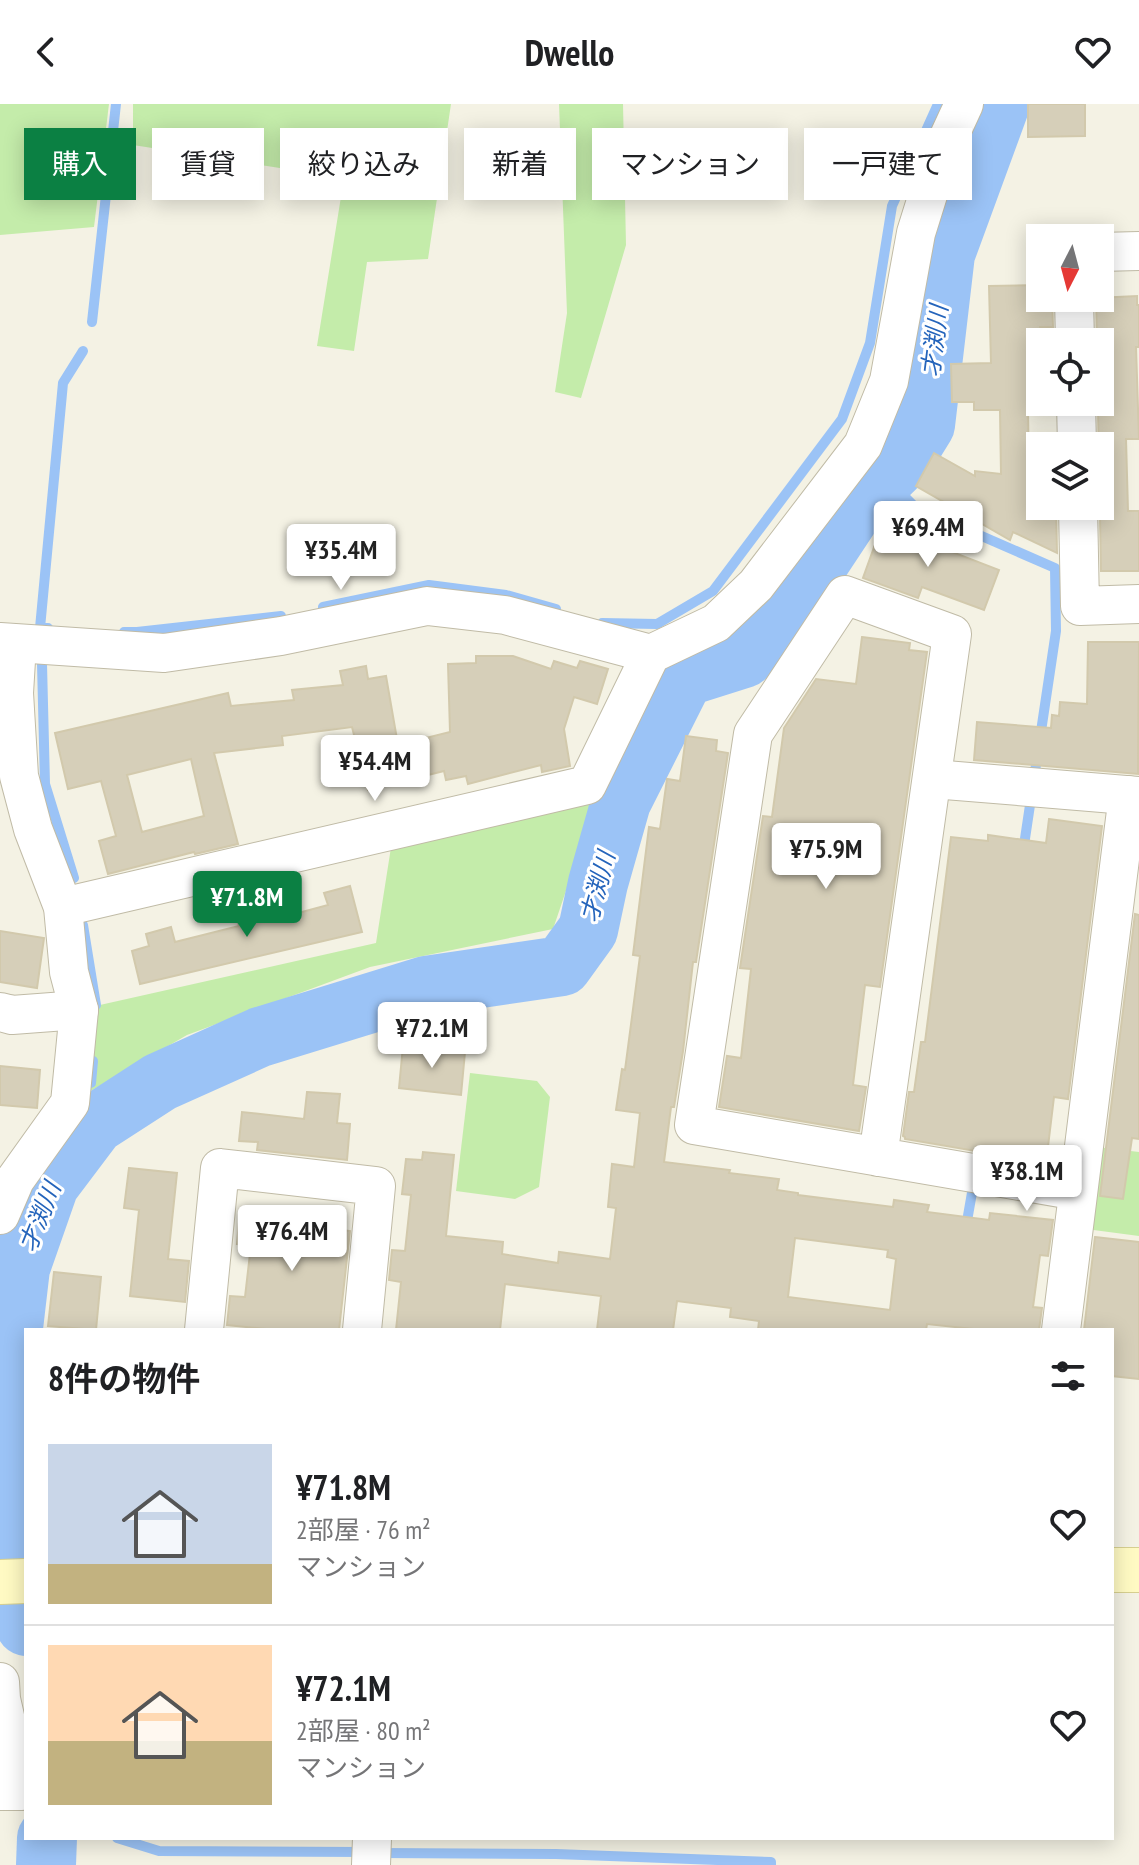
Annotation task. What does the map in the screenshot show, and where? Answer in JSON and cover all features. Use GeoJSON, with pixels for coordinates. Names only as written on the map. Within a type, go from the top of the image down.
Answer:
{"type":"FeatureCollection","features":[{"type":"Feature","properties":{"kind":"street"},"geometry":{"type":"LineString","coordinates":[[63,907],[587,785],[651,654],[716,623],[756,585],[863,445],[889,381],[916,233],[940,156],[964,104]]}},
{"type":"Feature","properties":{"kind":"street"},"geometry":{"type":"LineString","coordinates":[[1114,252],[1139,251]]}},
{"type":"Feature","properties":{"kind":"street"},"geometry":{"type":"LineString","coordinates":[[1078,520],[1080,606],[1139,604]]}},
{"type":"Feature","properties":{"kind":"street"},"geometry":{"type":"LineString","coordinates":[[878,1157],[952,634],[845,595],[753,734],[694,1125],[878,1157],[977,1173],[1078,1191]]}},
{"type":"Feature","properties":{"kind":"street"},"geometry":{"type":"LineString","coordinates":[[0,1215],[15,1180],[70,1103],[79,1010],[69,972],[63,907],[33,829],[19,776],[8,643],[164,653],[281,636],[427,606],[505,615],[651,654]]}},
{"type":"Feature","properties":{"kind":"street"},"geometry":{"type":"LineString","coordinates":[[933,779],[1133,796],[1061,1328]]}},
{"type":"Feature","properties":{"kind":"street"},"geometry":{"type":"LineString","coordinates":[[0,1012],[12,1015],[79,1010]]}},
{"type":"Feature","properties":{"kind":"street"},"geometry":{"type":"LineString","coordinates":[[204,1328],[220,1168],[376,1186],[362,1328]]}},
{"type":"Feature","properties":{"kind":"street"},"geometry":{"type":"LineString","coordinates":[[1114,1570],[1139,1570]]}},
{"type":"Feature","properties":{"kind":"street"},"geometry":{"type":"LineString","coordinates":[[0,1582],[24,1581]]}},
{"type":"Feature","properties":{"kind":"street"},"geometry":{"type":"LineString","coordinates":[[0,1682],[22,1791],[0,1791]]}},
{"type":"Feature","properties":{"kind":"green space"},"geometry":{"type":"Polygon","coordinates":[[[0,104],[109,104],[106,128],[24,128],[24,200],[97,200],[94,227],[0,235],[0,104]]]}},
{"type":"Feature","properties":{"kind":"green space"},"geometry":{"type":"Polygon","coordinates":[[[133,104],[451,104],[447,128],[280,128],[280,168],[264,165],[264,128],[152,128],[152,148],[136,145],[136,128],[133,128],[133,104]]]}},
{"type":"Feature","properties":{"kind":"green space"},"geometry":{"type":"Polygon","coordinates":[[[559,104],[623,104],[624,128],[592,128],[592,200],[625,200],[626,245],[581,398],[555,392],[567,313],[563,200],[576,200],[576,128],[560,128],[559,104]]]}},
{"type":"Feature","properties":{"kind":"green space"},"geometry":{"type":"Polygon","coordinates":[[[340,200],[437,200],[428,259],[367,262],[354,351],[317,346],[340,200]]]}},
{"type":"Feature","properties":{"kind":"green space"},"geometry":{"type":"Polygon","coordinates":[[[600,791],[553,929],[370,967],[187,1035],[82,1096],[91,1007],[376,943],[392,841],[600,791]]]}},
{"type":"Feature","properties":{"kind":"green space"},"geometry":{"type":"Polygon","coordinates":[[[470,1073],[537,1081],[550,1097],[539,1187],[515,1199],[456,1191],[470,1073]]]}},
{"type":"Feature","properties":{"kind":"green space"},"geometry":{"type":"Polygon","coordinates":[[[1097,1147],[1139,1152],[1139,1236],[1086,1229],[1097,1147]]]}},
{"type":"Feature","properties":{"kind":"building"},"geometry":{"type":"Polygon","coordinates":[[[1028,104],[1085,104],[1085,136],[1028,137],[1028,104]]]}},
{"type":"Feature","properties":{"kind":"building"},"geometry":{"type":"Polygon","coordinates":[[[1026,285],[1026,312],[1052,312],[1053,327],[1026,328],[1026,520],[1056,520],[1057,553],[1013,532],[1010,540],[916,486],[934,453],[975,476],[975,471],[1001,474],[1000,410],[974,410],[974,402],[952,402],[951,364],[991,363],[989,286],[1026,285]]]}},
{"type":"Feature","properties":{"kind":"building"},"geometry":{"type":"Polygon","coordinates":[[[1137,296],[1139,305],[1139,347],[1136,347],[1139,439],[1126,439],[1128,511],[1139,511],[1139,571],[1101,571],[1100,520],[1114,520],[1114,432],[1098,432],[1098,416],[1114,416],[1114,328],[1097,328],[1096,312],[1114,312],[1114,297],[1137,296]]]}},
{"type":"Feature","properties":{"kind":"building"},"geometry":{"type":"Polygon","coordinates":[[[882,525],[999,570],[984,610],[922,587],[918,598],[863,578],[882,525]]]}},
{"type":"Feature","properties":{"kind":"building"},"geometry":{"type":"Polygon","coordinates":[[[862,637],[910,643],[909,650],[927,652],[880,987],[865,985],[853,1085],[866,1087],[859,1131],[719,1107],[727,1056],[741,1058],[751,969],[740,968],[763,816],[772,817],[784,728],[816,679],[856,684],[862,637]]]}},
{"type":"Feature","properties":{"kind":"building"},"geometry":{"type":"Polygon","coordinates":[[[1088,642],[1139,642],[1138,774],[974,760],[977,722],[1051,728],[1052,715],[1059,716],[1060,702],[1087,704],[1088,642]]]}},
{"type":"Feature","properties":{"kind":"building"},"geometry":{"type":"Polygon","coordinates":[[[476,656],[513,656],[551,669],[554,661],[577,668],[580,661],[608,669],[597,704],[574,697],[564,729],[570,766],[542,772],[541,765],[468,784],[466,776],[446,780],[444,771],[368,790],[352,727],[282,736],[283,745],[214,753],[238,844],[108,874],[99,841],[116,836],[101,781],[68,789],[55,733],[228,693],[231,706],[294,700],[292,690],[343,685],[340,671],[366,666],[368,679],[386,676],[398,745],[450,732],[448,664],[476,663],[476,656]],[[191,759],[127,775],[142,832],[204,816],[191,759]]]}},
{"type":"Feature","properties":{"kind":"building"},"geometry":{"type":"Polygon","coordinates":[[[686,736],[717,740],[716,751],[728,753],[664,1162],[779,1179],[777,1190],[798,1195],[893,1207],[894,1200],[929,1205],[927,1212],[989,1220],[990,1213],[1053,1220],[1048,1256],[1040,1255],[1033,1307],[1042,1308],[1039,1328],[964,1328],[927,1324],[926,1328],[758,1328],[759,1321],[730,1317],[731,1308],[677,1301],[673,1328],[597,1328],[601,1296],[505,1284],[500,1328],[396,1328],[401,1282],[389,1280],[392,1250],[405,1251],[411,1195],[402,1194],[406,1159],[422,1160],[423,1152],[454,1155],[446,1236],[503,1242],[502,1254],[558,1263],[559,1252],[610,1259],[616,1208],[608,1207],[612,1164],[634,1167],[640,1113],[616,1110],[622,1069],[625,1070],[640,956],[633,955],[649,827],[660,829],[667,779],[680,781],[686,736]],[[795,1238],[788,1297],[890,1310],[896,1259],[887,1257],[888,1250],[795,1238]]]}},
{"type":"Feature","properties":{"kind":"building"},"geometry":{"type":"Polygon","coordinates":[[[1049,819],[1102,826],[1068,1099],[1054,1097],[1046,1163],[905,1139],[909,1092],[914,1092],[921,1042],[925,1042],[951,837],[988,841],[988,835],[1046,843],[1049,819]]]}},
{"type":"Feature","properties":{"kind":"building"},"geometry":{"type":"Polygon","coordinates":[[[350,886],[362,932],[140,984],[132,951],[149,946],[146,934],[171,927],[175,942],[239,926],[236,914],[261,907],[265,922],[328,905],[324,893],[350,886]]]}},
{"type":"Feature","properties":{"kind":"building"},"geometry":{"type":"Polygon","coordinates":[[[1135,914],[1139,915],[1139,1139],[1132,1138],[1123,1199],[1100,1196],[1135,914]]]}},
{"type":"Feature","properties":{"kind":"building"},"geometry":{"type":"Polygon","coordinates":[[[0,931],[44,938],[37,988],[0,982],[0,931]]]}},
{"type":"Feature","properties":{"kind":"building"},"geometry":{"type":"Polygon","coordinates":[[[403,1046],[465,1052],[461,1095],[399,1088],[403,1046]]]}},
{"type":"Feature","properties":{"kind":"building"},"geometry":{"type":"Polygon","coordinates":[[[0,1066],[40,1070],[37,1108],[0,1105],[0,1066]]]}},
{"type":"Feature","properties":{"kind":"building"},"geometry":{"type":"Polygon","coordinates":[[[307,1092],[340,1094],[337,1123],[350,1124],[347,1160],[257,1150],[258,1142],[239,1141],[242,1112],[304,1119],[307,1092]]]}},
{"type":"Feature","properties":{"kind":"building"},"geometry":{"type":"Polygon","coordinates":[[[129,1168],[177,1173],[168,1259],[189,1261],[185,1302],[130,1296],[139,1210],[124,1208],[129,1168]]]}},
{"type":"Feature","properties":{"kind":"building"},"geometry":{"type":"Polygon","coordinates":[[[240,1211],[343,1219],[342,1230],[350,1231],[339,1328],[227,1325],[230,1296],[245,1297],[251,1245],[237,1244],[240,1211]]]}},
{"type":"Feature","properties":{"kind":"building"},"geometry":{"type":"Polygon","coordinates":[[[1095,1237],[1139,1242],[1139,1379],[1114,1376],[1114,1328],[1084,1328],[1095,1237]]]}},
{"type":"Feature","properties":{"kind":"building"},"geometry":{"type":"Polygon","coordinates":[[[54,1272],[101,1277],[96,1328],[48,1326],[54,1272]]]}},
{"type":"Feature","properties":{"kind":"waterway"},"geometry":{"type":"LineString","coordinates":[[92,322],[116,104]]}},
{"type":"Feature","properties":{"kind":"waterway"},"geometry":{"type":"LineString","coordinates":[[602,623],[657,624],[713,591],[842,419],[870,343],[892,206],[938,104]]}},
{"type":"Feature","properties":{"kind":"waterway","name":"才渕川"},"geometry":{"type":"LineString","coordinates":[[24,1613],[3,1471],[9,1362],[20,1268],[49,1185],[95,1124],[160,1082],[260,1037],[426,986],[562,966],[588,930],[621,802],[684,677],[744,658],[773,632],[857,505],[904,459],[925,425],[945,254],[1000,104]]}},
{"type":"Feature","properties":{"kind":"waterway"},"geometry":{"type":"LineString","coordinates":[[48,628],[40,628],[63,383],[83,351]]}},
{"type":"Feature","properties":{"kind":"waterway"},"geometry":{"type":"LineString","coordinates":[[885,477],[915,507],[1055,568],[1056,631],[1023,852]]}},
{"type":"Feature","properties":{"kind":"waterway"},"geometry":{"type":"LineString","coordinates":[[323,607],[429,585],[506,595],[556,609]]}},
{"type":"Feature","properties":{"kind":"waterway"},"geometry":{"type":"LineString","coordinates":[[124,632],[281,616]]}},
{"type":"Feature","properties":{"kind":"waterway"},"geometry":{"type":"LineString","coordinates":[[42,664],[45,784],[74,878]]}},
{"type":"Feature","properties":{"kind":"waterway"},"geometry":{"type":"LineString","coordinates":[[83,925],[96,1005]]}},
{"type":"Feature","properties":{"kind":"waterway"},"geometry":{"type":"LineString","coordinates":[[91,1083],[93,1061]]}},
{"type":"Feature","properties":{"kind":"waterway"},"geometry":{"type":"LineString","coordinates":[[966,1227],[981,1141]]}},
{"type":"Feature","properties":{"kind":"waterway","name":"才渕川"},"geometry":{"type":"LineString","coordinates":[[46,1865],[47,1840]]}},
{"type":"Feature","properties":{"kind":"waterway"},"geometry":{"type":"LineString","coordinates":[[123,1840],[159,1851],[364,1852]]}},
{"type":"Feature","properties":{"kind":"waterway"},"geometry":{"type":"LineString","coordinates":[[380,1853],[556,1854],[771,1862],[771,1865]]}}]}
